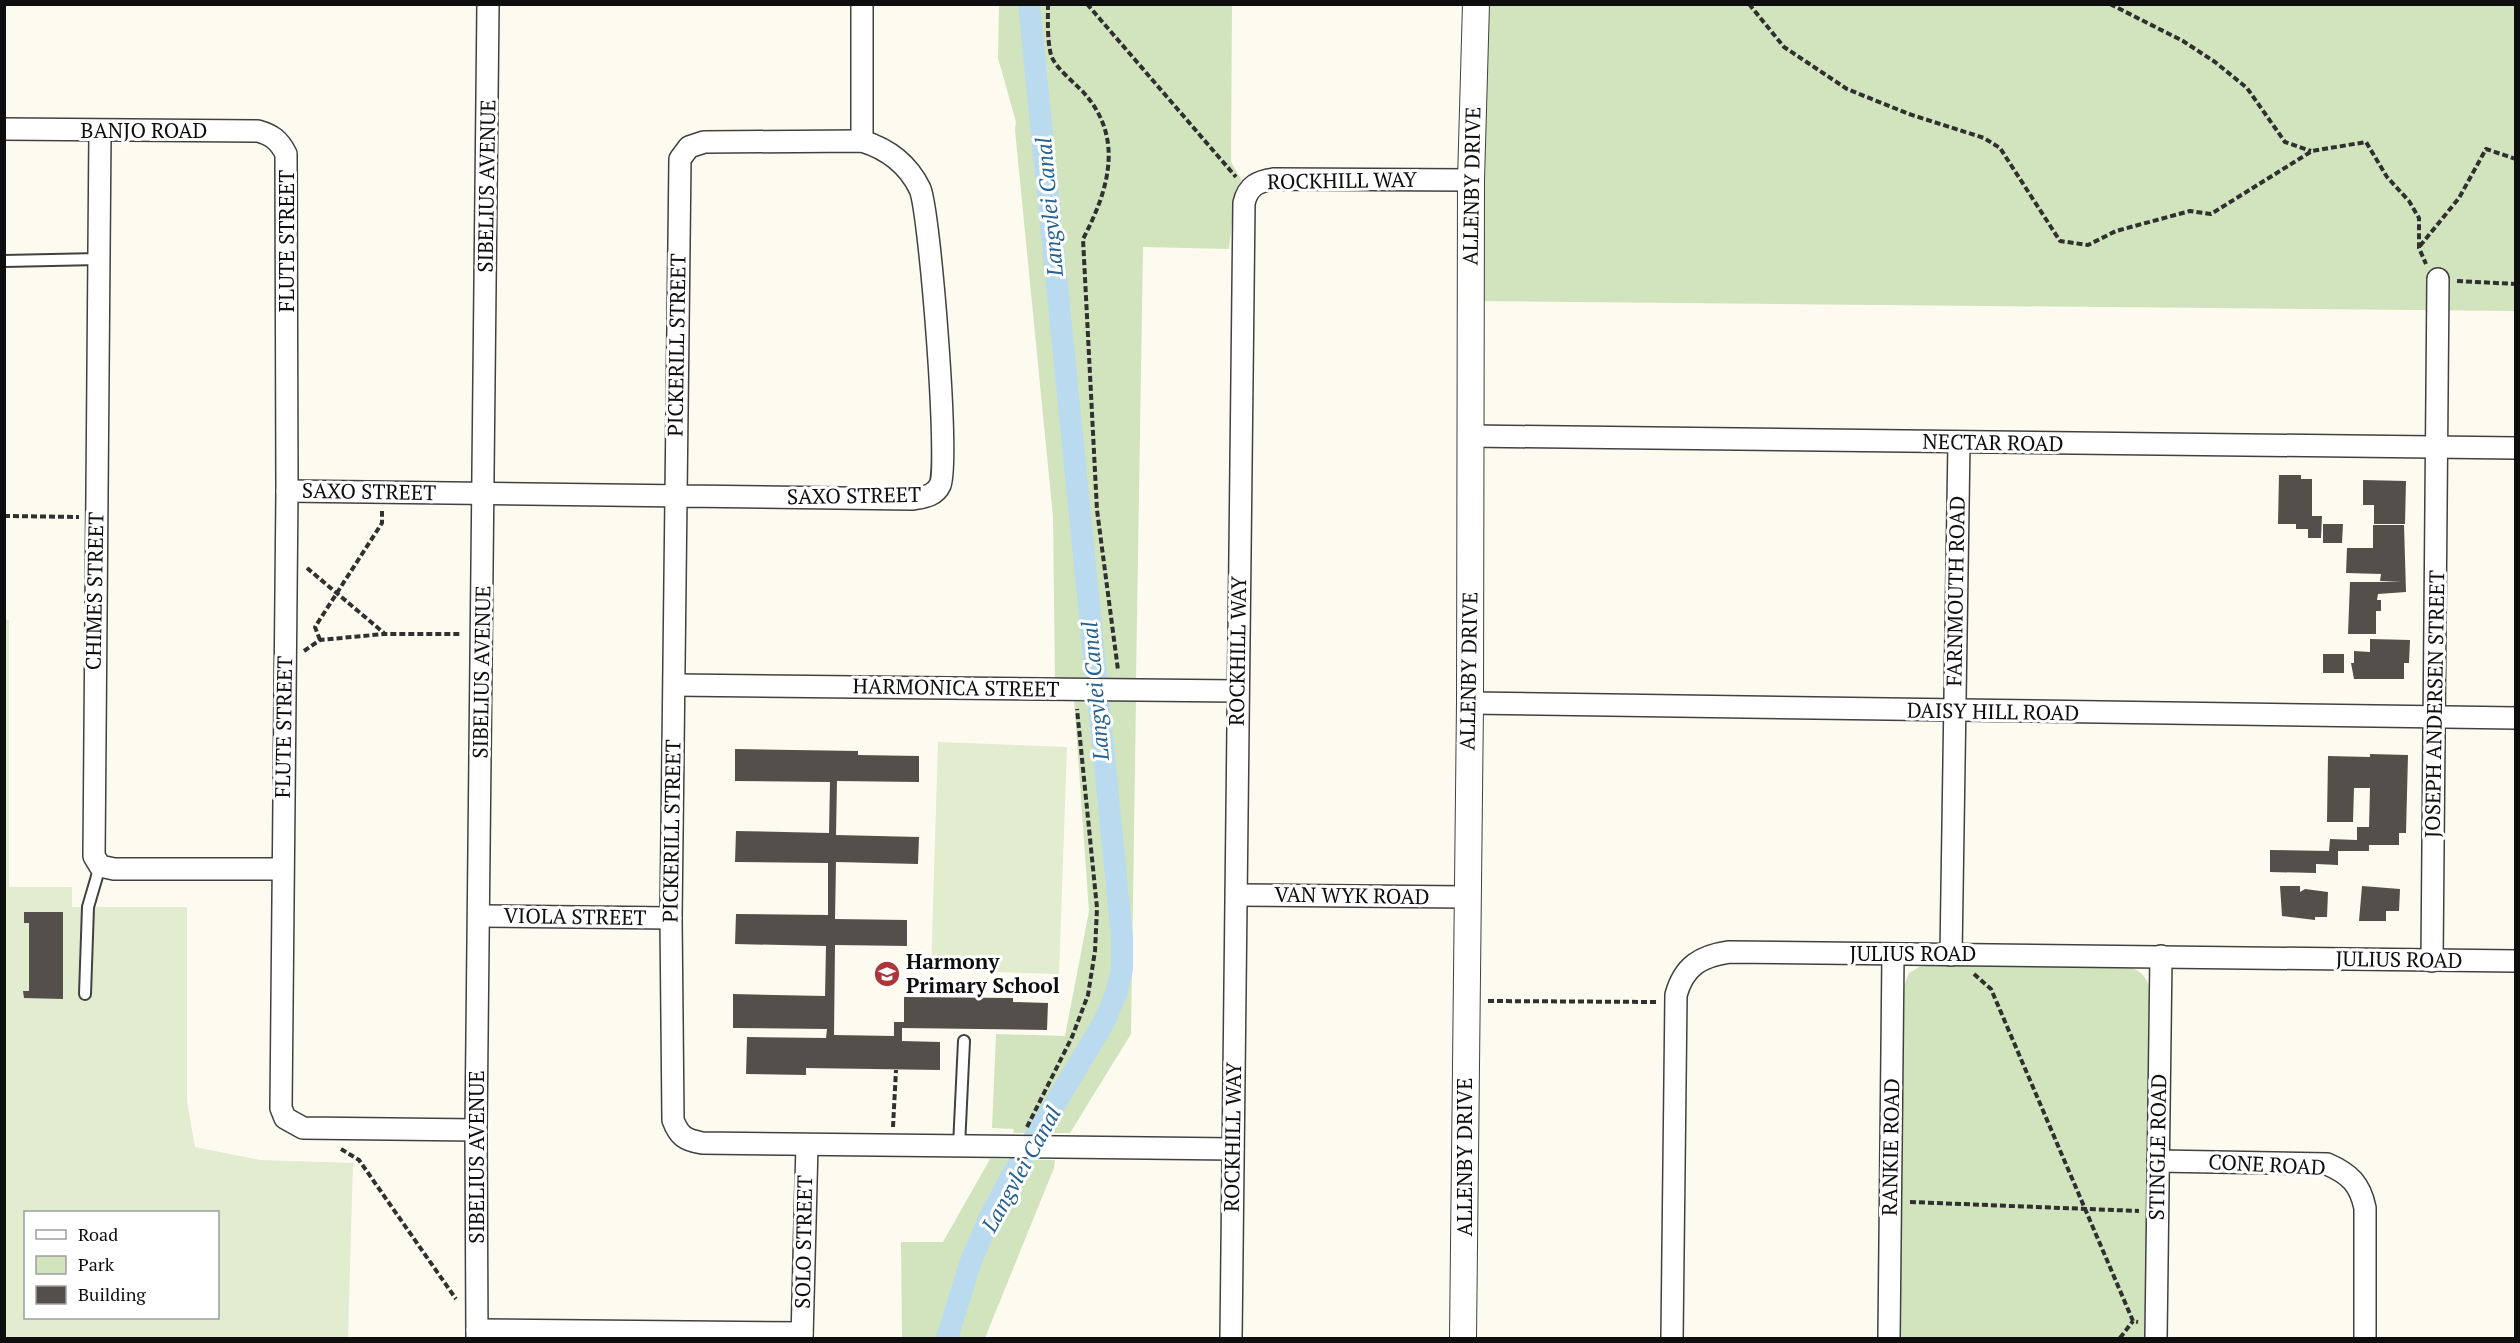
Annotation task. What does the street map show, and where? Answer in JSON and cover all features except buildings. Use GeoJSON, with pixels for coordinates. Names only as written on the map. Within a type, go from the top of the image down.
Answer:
{"type":"FeatureCollection","features":[{"type":"Feature","properties":{"kind":"street","name":"SIBELIUS AVENUE"},"geometry":{"type":"LineString","coordinates":[[477,1334],[476,1130],[488,4]]}},
{"type":"Feature","properties":{"kind":"street"},"geometry":{"type":"LineString","coordinates":[[862,4],[862,141]]}},
{"type":"Feature","properties":{"kind":"street","name":"ALLENBY DRIVE"},"geometry":{"type":"LineString","coordinates":[[1463,1338],[1470,703],[1471,180],[1476,4]]}},
{"type":"Feature","properties":{"kind":"street","name":"BANJO ROAD"},"geometry":{"type":"LineString","coordinates":[[4,129],[258,131],[271,135],[280,143]]}},
{"type":"Feature","properties":{"kind":"street","name":"CHIMES STREET"},"geometry":{"type":"LineString","coordinates":[[100,131],[92,843],[94,856],[100,866]]}},
{"type":"Feature","properties":{"kind":"street","name":"SAXO STREET"},"geometry":{"type":"LineString","coordinates":[[287,491],[913,499],[930,496],[940,485],[944,469],[940,384],[925,207],[911,172],[879,146],[862,141]]}},
{"type":"Feature","properties":{"kind":"street","name":"PICKERILL STREET"},"geometry":{"type":"LineString","coordinates":[[862,141],[704,142],[689,147],[680,159],[675,685],[670,918],[671,1105],[678,1133],[687,1140],[702,1143],[1233,1149]]}},
{"type":"Feature","properties":{"kind":"street","name":"FLUTE STREET"},"geometry":{"type":"LineString","coordinates":[[280,143],[286,154],[287,166],[287,491],[279,1096],[285,1118],[303,1128]]}},
{"type":"Feature","properties":{"kind":"street","name":"ROCKHILL WAY"},"geometry":{"type":"LineString","coordinates":[[1231,1338],[1243,210],[1248,191],[1258,183],[1275,179],[1471,180]]}},
{"type":"Feature","properties":{"kind":"street","name":"JOSEPH ANDERSEN STREET"},"geometry":{"type":"LineString","coordinates":[[2432,960],[2438,279]]}},
{"type":"Feature","properties":{"kind":"street","name":"NECTAR ROAD"},"geometry":{"type":"LineString","coordinates":[[1471,436],[2516,448]]}},
{"type":"Feature","properties":{"kind":"street","name":"FARNMOUTH ROAD"},"geometry":{"type":"LineString","coordinates":[[1951,955],[1959,442]]}},
{"type":"Feature","properties":{"kind":"street","name":"HARMONICA STREET"},"geometry":{"type":"LineString","coordinates":[[675,685],[1237,691]]}},
{"type":"Feature","properties":{"kind":"street","name":"DAISY HILL ROAD"},"geometry":{"type":"LineString","coordinates":[[1470,703],[1953,712],[2516,718]]}},
{"type":"Feature","properties":{"kind":"street"},"geometry":{"type":"LineString","coordinates":[[100,866],[114,869],[282,869]]}},
{"type":"Feature","properties":{"kind":"street","name":"VAN WYK ROAD"},"geometry":{"type":"LineString","coordinates":[[1237,895],[1467,897]]}},
{"type":"Feature","properties":{"kind":"street","name":"VIOLA STREET"},"geometry":{"type":"LineString","coordinates":[[479,916],[670,918]]}},
{"type":"Feature","properties":{"kind":"street","name":"JULIUS ROAD"},"geometry":{"type":"LineString","coordinates":[[1672,1338],[1676,995],[1687,970],[1697,961],[1729,952],[2516,961]]}},
{"type":"Feature","properties":{"kind":"street","name":"RANKIE ROAD"},"geometry":{"type":"LineString","coordinates":[[1889,1338],[1893,955]]}},
{"type":"Feature","properties":{"kind":"street","name":"STINGLE ROAD"},"geometry":{"type":"LineString","coordinates":[[2156,1332],[2161,956]]}},
{"type":"Feature","properties":{"kind":"street"},"geometry":{"type":"LineString","coordinates":[[303,1128],[476,1130]]}},
{"type":"Feature","properties":{"kind":"street","name":"SOLO STREET"},"geometry":{"type":"LineString","coordinates":[[802,1336],[807,1145]]}},
{"type":"Feature","properties":{"kind":"street","name":"CONE ROAD"},"geometry":{"type":"LineString","coordinates":[[2158,1161],[2310,1162],[2327,1164],[2343,1171],[2355,1180],[2362,1193],[2365,1208],[2365,1338]]}},
{"type":"Feature","properties":{"kind":"street"},"geometry":{"type":"LineString","coordinates":[[477,1334],[802,1336]]}},
{"type":"Feature","properties":{"kind":"lane"},"geometry":{"type":"LineString","coordinates":[[4,261],[99,259]]}},
{"type":"Feature","properties":{"kind":"lane"},"geometry":{"type":"LineString","coordinates":[[86,994],[88,907],[100,866]]}},
{"type":"Feature","properties":{"kind":"lane"},"geometry":{"type":"LineString","coordinates":[[959,1146],[964,1041]]}},
{"type":"Feature","properties":{"kind":"path"},"geometry":{"type":"LineString","coordinates":[[1017,1147],[1072,1037],[1088,995],[1095,951],[1097,908],[1095,690],[1097,510],[1083,239],[1101,205],[1109,174],[1108,140],[1093,104],[1052,57],[1048,4]]}},
{"type":"Feature","properties":{"kind":"path"},"geometry":{"type":"LineString","coordinates":[[1087,4],[1248,191]]}},
{"type":"Feature","properties":{"kind":"path"},"geometry":{"type":"LineString","coordinates":[[1749,4],[1784,47],[1847,89],[1909,114],[1984,138],[2000,148],[2060,241],[2088,245],[2116,231],[2190,211],[2211,214],[2312,151],[2366,142],[2387,177],[2409,201],[2418,218],[2419,248],[2426,264],[2438,279],[2516,284]]}},
{"type":"Feature","properties":{"kind":"path"},"geometry":{"type":"LineString","coordinates":[[2110,4],[2184,41],[2215,62],[2247,88],[2285,142],[2312,151]]}},
{"type":"Feature","properties":{"kind":"path"},"geometry":{"type":"LineString","coordinates":[[2419,248],[2459,198],[2486,149],[2516,159]]}},
{"type":"Feature","properties":{"kind":"path"},"geometry":{"type":"LineString","coordinates":[[320,640],[315,627],[382,523],[382,492]]}},
{"type":"Feature","properties":{"kind":"path"},"geometry":{"type":"LineString","coordinates":[[4,516],[96,518]]}},
{"type":"Feature","properties":{"kind":"path"},"geometry":{"type":"LineString","coordinates":[[286,551],[338,592],[384,634]]}},
{"type":"Feature","properties":{"kind":"path"},"geometry":{"type":"LineString","coordinates":[[285,665],[320,640],[384,634],[483,634]]}},
{"type":"Feature","properties":{"kind":"path"},"geometry":{"type":"LineString","coordinates":[[1951,955],[1992,989],[2133,1321],[2156,1332]]}},
{"type":"Feature","properties":{"kind":"path"},"geometry":{"type":"LineString","coordinates":[[1466,1001],[1657,1002],[1676,1008]]}},
{"type":"Feature","properties":{"kind":"path"},"geometry":{"type":"LineString","coordinates":[[892,1145],[896,1070]]}},
{"type":"Feature","properties":{"kind":"path"},"geometry":{"type":"LineString","coordinates":[[303,1128],[359,1160],[457,1301]]}},
{"type":"Feature","properties":{"kind":"path"},"geometry":{"type":"LineString","coordinates":[[1891,1202],[2158,1212]]}},
{"type":"Feature","properties":{"kind":"path"},"geometry":{"type":"LineString","coordinates":[[2120,1338],[2133,1321]]}},
{"type":"Feature","properties":{"kind":"green space"},"geometry":{"type":"Polygon","coordinates":[[[999,5],[1232,5],[1231,162],[1242,181],[1235,194],[1229,249],[1143,247],[1136,680],[1055,681],[1053,517],[1016,122],[998,58],[999,5]]]}},
{"type":"Feature","properties":{"kind":"green space"},"geometry":{"type":"Polygon","coordinates":[[[1475,5],[2515,5],[2515,311],[1471,301],[1475,5]]]}},
{"type":"Feature","properties":{"kind":"green space"},"geometry":{"type":"Polygon","coordinates":[[[4,619],[9,620],[9,887],[72,887],[72,907],[187,907],[187,1101],[195,1147],[260,1160],[353,1163],[348,1338],[5,1338],[4,619]]]}},
{"type":"Feature","properties":{"kind":"green space"},"geometry":{"type":"Polygon","coordinates":[[[1074,699],[1136,700],[1131,1034],[1070,1133],[1013,1133],[1014,1129],[992,1128],[996,1034],[1065,1036],[1089,911],[1074,699]]]}},
{"type":"Feature","properties":{"kind":"green space"},"geometry":{"type":"Polygon","coordinates":[[[938,742],[1067,747],[1059,974],[931,970],[938,742]]]}},
{"type":"Feature","properties":{"kind":"green space"},"geometry":{"type":"Polygon","coordinates":[[[1926,963],[2124,965],[2135,969],[2146,979],[2151,994],[2147,1338],[1899,1338],[1902,990],[1909,973],[1926,963]]]}},
{"type":"Feature","properties":{"kind":"green space"},"geometry":{"type":"Polygon","coordinates":[[[990,1159],[1055,1160],[1054,1168],[985,1338],[902,1338],[901,1242],[943,1242],[990,1159]]]}},
{"type":"Feature","properties":{"kind":"waterway","name":"Langvlei Canal"},"geometry":{"type":"LineString","coordinates":[[947,1338],[971,1261],[989,1219],[1010,1179],[1104,1022],[1116,994],[1122,969],[1122,937],[1029,4]]}},
{"type":"Feature","properties":{"kind":"place","name":"Harmony Primary School"},"geometry":{"type":"Point","coordinates":[887,974]}}]}
